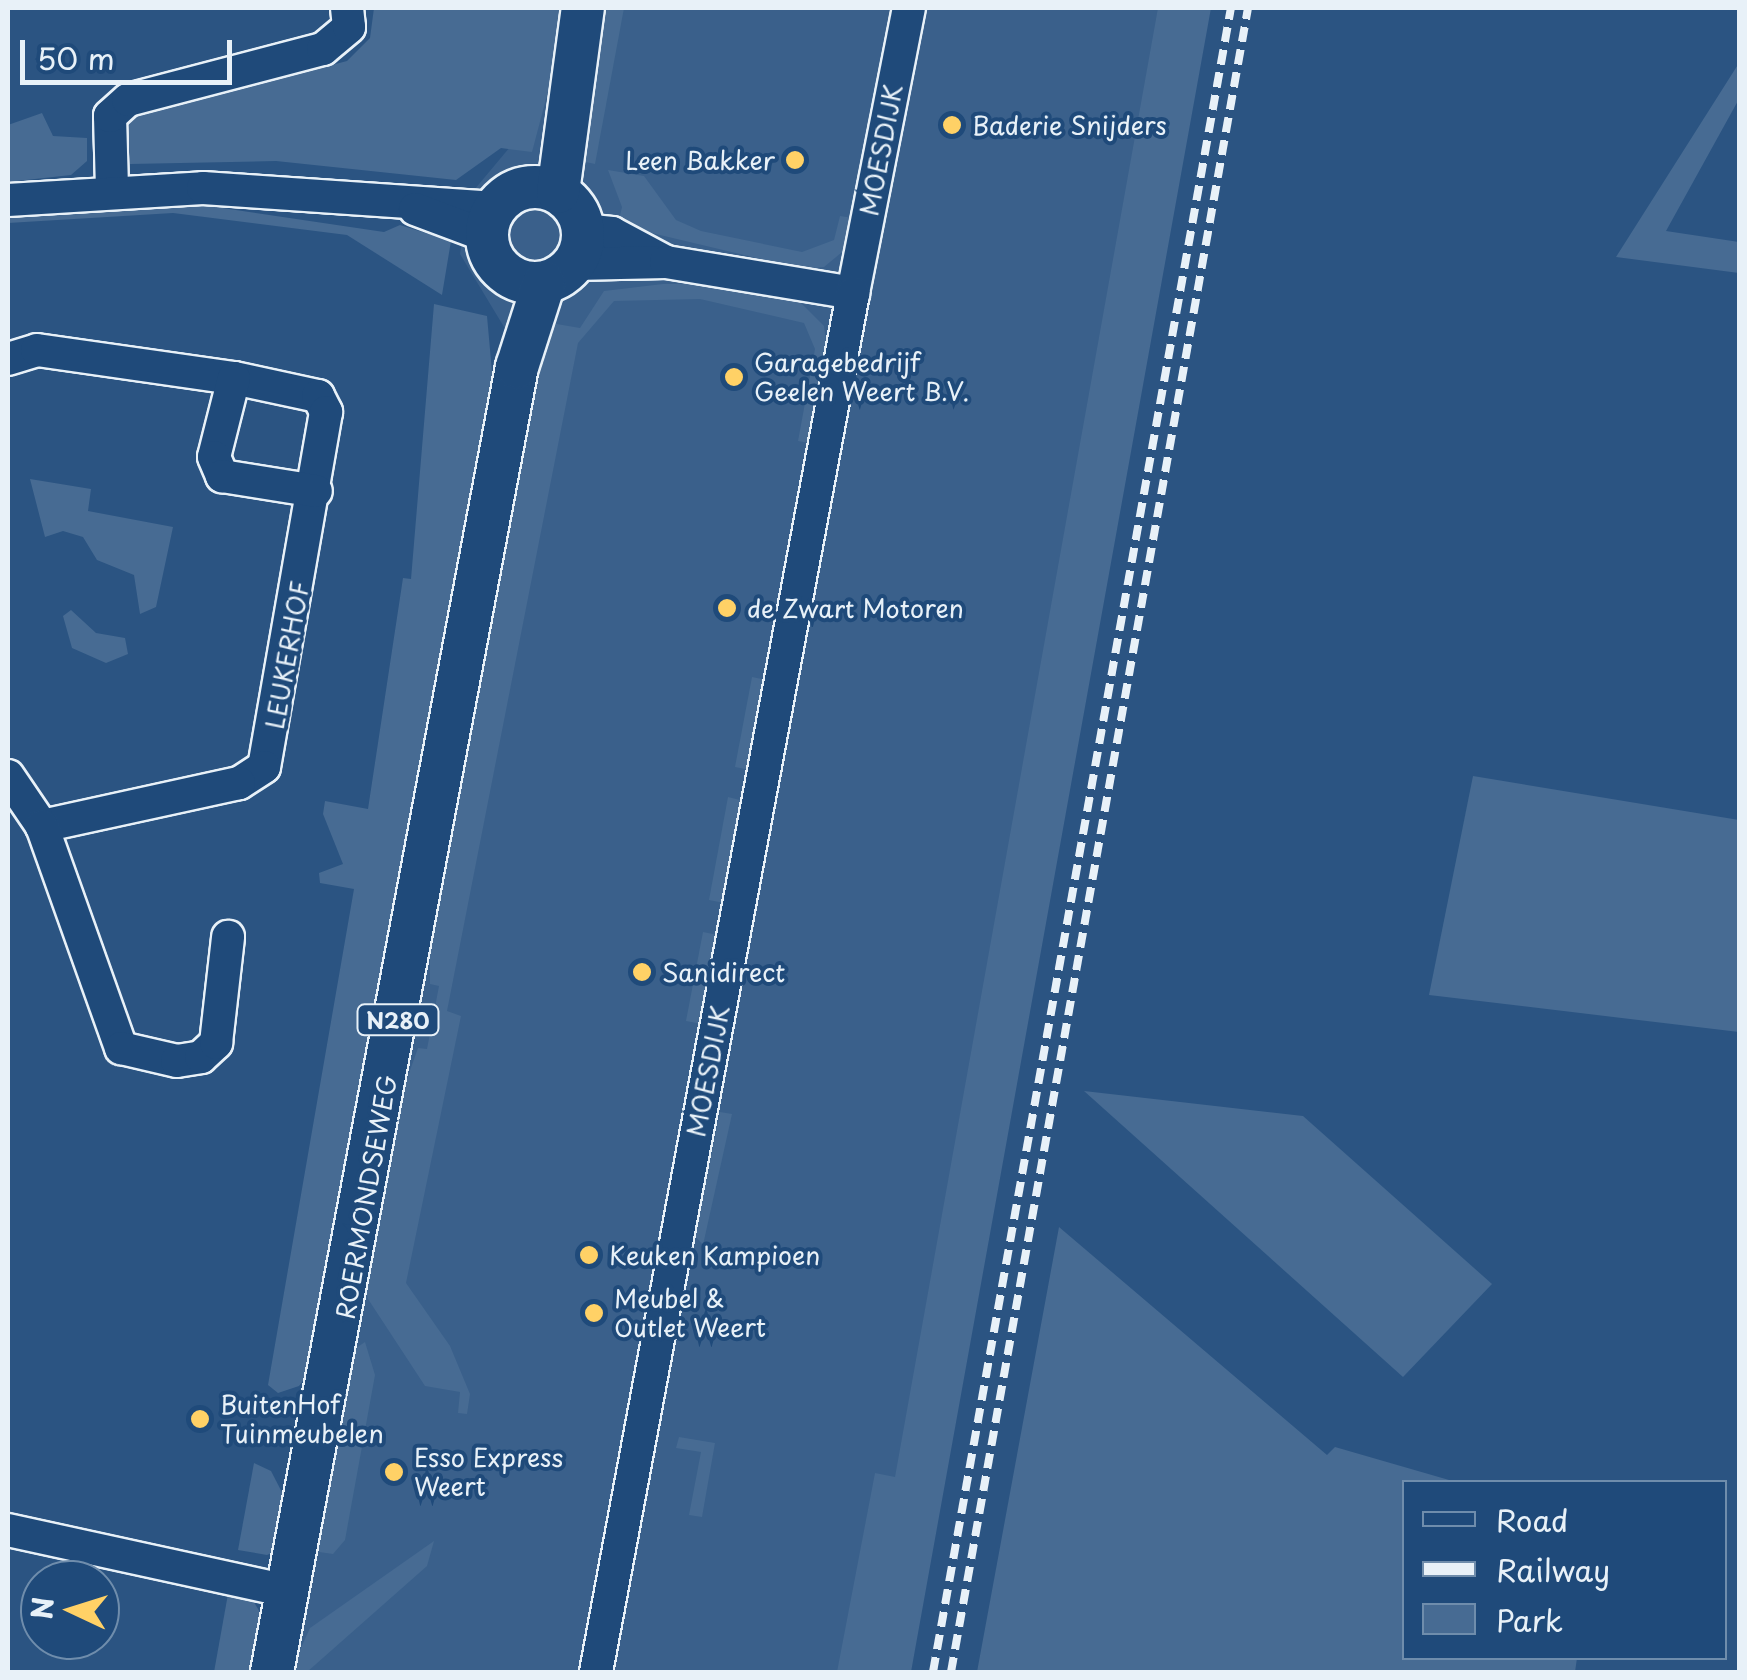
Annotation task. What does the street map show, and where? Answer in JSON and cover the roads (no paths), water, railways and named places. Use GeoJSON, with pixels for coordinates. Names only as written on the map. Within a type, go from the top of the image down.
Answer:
{"type":"FeatureCollection","features":[{"type":"Feature","properties":{"kind":"main road"},"geometry":{"type":"LineString","coordinates":[[553,264],[496,262],[564,110],[584,8]]}},
{"type":"Feature","properties":{"kind":"main road"},"geometry":{"type":"LineString","coordinates":[[518,206],[553,264]]}},
{"type":"Feature","properties":{"kind":"main road","name":"ROERMONDSEWEG"},"geometry":{"type":"LineString","coordinates":[[272,1672],[516,366],[553,264]]}},
{"type":"Feature","properties":{"kind":"street"},"geometry":{"type":"LineString","coordinates":[[112,188],[110,116],[128,100],[323,48],[348,26],[346,8]]}},
{"type":"Feature","properties":{"kind":"street","name":"MOESDIJK"},"geometry":{"type":"LineString","coordinates":[[596,1672],[908,8]]}},
{"type":"Feature","properties":{"kind":"street"},"geometry":{"type":"LineString","coordinates":[[8,200],[112,188],[299,192],[411,207],[518,206]]}},
{"type":"Feature","properties":{"kind":"street"},"geometry":{"type":"LineString","coordinates":[[553,264],[666,262],[854,292]]}},
{"type":"Feature","properties":{"kind":"street","name":"LEUKERHOF"},"geometry":{"type":"LineString","coordinates":[[8,359],[37,350],[234,378],[318,396],[326,412],[316,491],[264,767],[239,783],[42,826]]}},
{"type":"Feature","properties":{"kind":"street"},"geometry":{"type":"LineString","coordinates":[[234,378],[214,457],[222,476],[316,491]]}},
{"type":"Feature","properties":{"kind":"street"},"geometry":{"type":"LineString","coordinates":[[8,776],[42,826],[121,1048],[177,1061],[201,1057],[216,1043],[228,937]]}},
{"type":"Feature","properties":{"kind":"street"},"geometry":{"type":"LineString","coordinates":[[8,1530],[288,1591]]}},
{"type":"Feature","properties":{"kind":"railway"},"geometry":{"type":"LineString","coordinates":[[933,1672],[1231,8]]}},
{"type":"Feature","properties":{"kind":"railway"},"geometry":{"type":"LineString","coordinates":[[951,1672],[1248,8]]}},
{"type":"Feature","properties":{"kind":"place","name":"Baderie Snijders"},"geometry":{"type":"Point","coordinates":[952,125]}},
{"type":"Feature","properties":{"kind":"place","name":"Leen Bakker"},"geometry":{"type":"Point","coordinates":[795,160]}},
{"type":"Feature","properties":{"kind":"place","name":"Garagebedrijf Geelen Weert B.V."},"geometry":{"type":"Point","coordinates":[734,377]}},
{"type":"Feature","properties":{"kind":"place","name":"de Zwart Motoren"},"geometry":{"type":"Point","coordinates":[727,608]}},
{"type":"Feature","properties":{"kind":"place","name":"Sanidirect"},"geometry":{"type":"Point","coordinates":[642,972]}},
{"type":"Feature","properties":{"kind":"place","name":"Keuken Kampioen"},"geometry":{"type":"Point","coordinates":[589,1255]}},
{"type":"Feature","properties":{"kind":"place","name":"Meubel & Outlet Weert"},"geometry":{"type":"Point","coordinates":[594,1313]}},
{"type":"Feature","properties":{"kind":"place","name":"BuitenHof Tuinmeubelen"},"geometry":{"type":"Point","coordinates":[200,1419]}},
{"type":"Feature","properties":{"kind":"place","name":"Esso Express Weert"},"geometry":{"type":"Point","coordinates":[394,1472]}}]}
